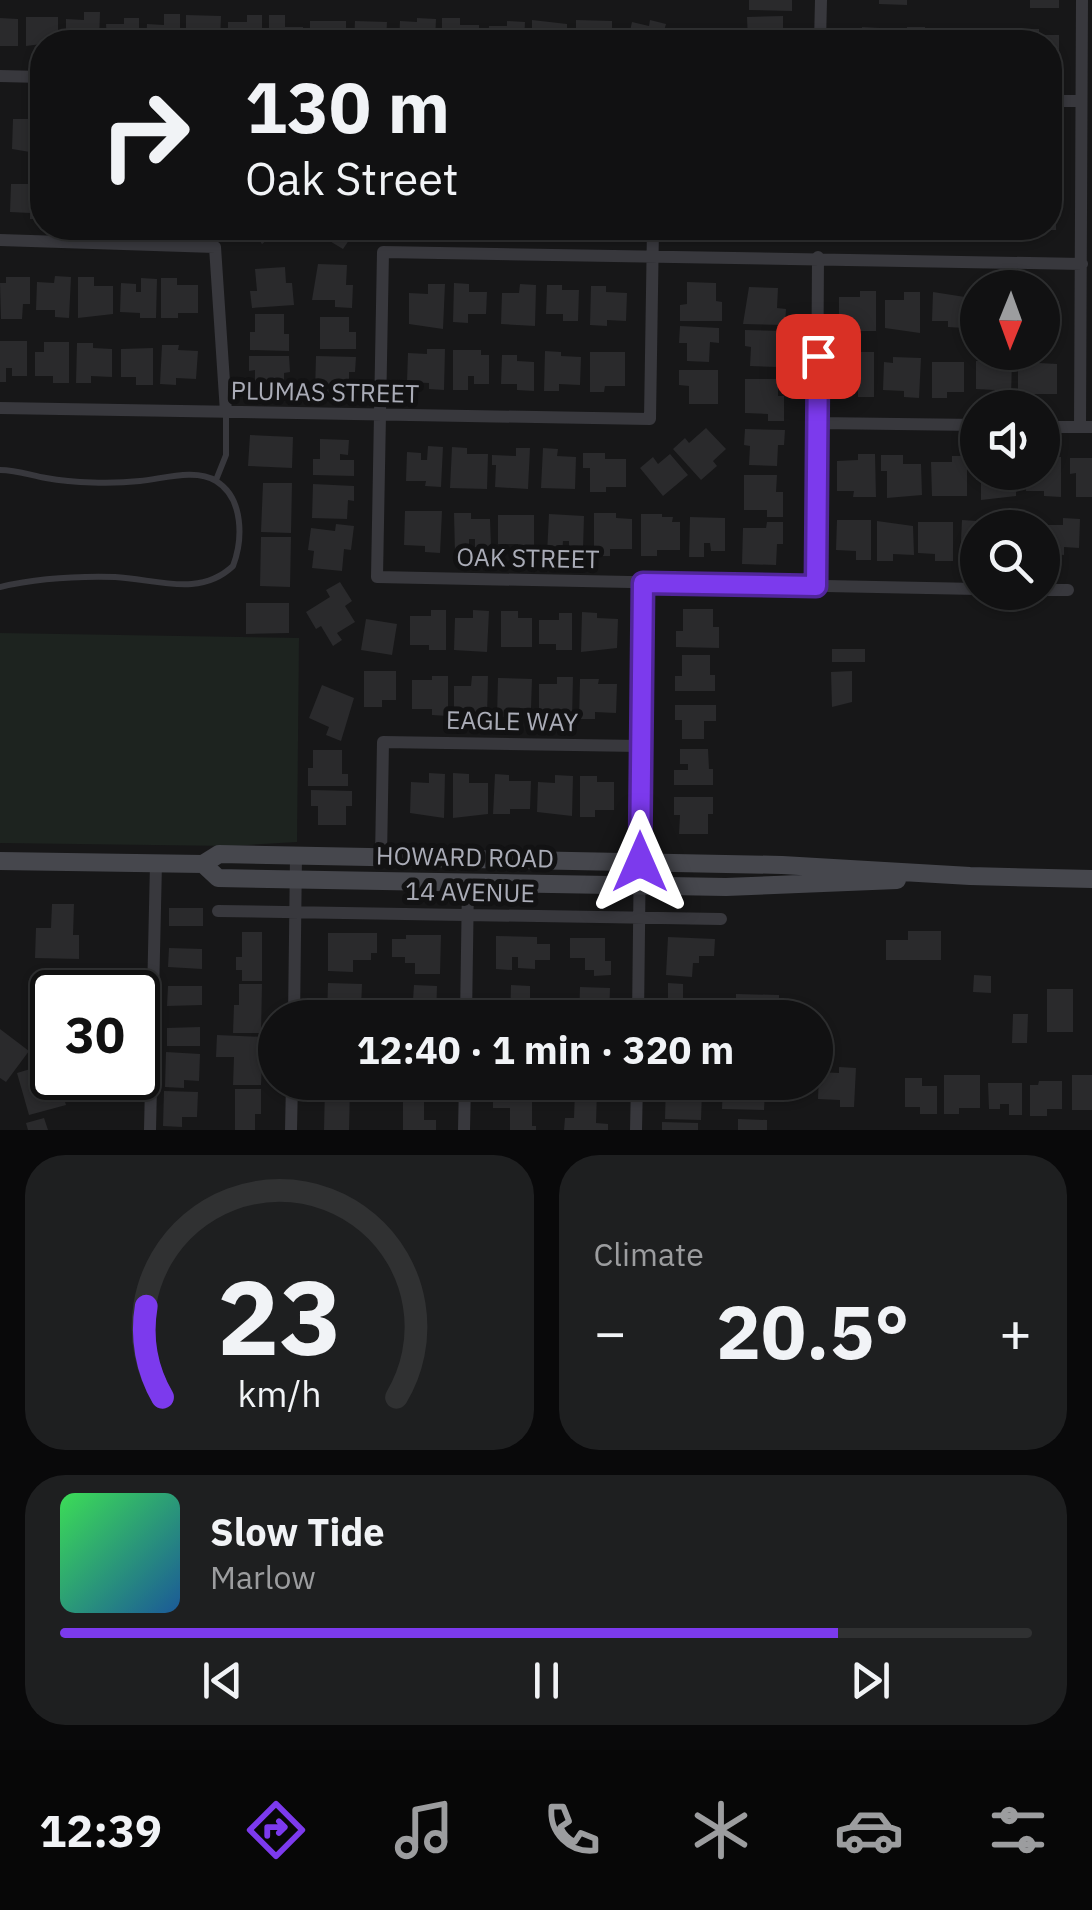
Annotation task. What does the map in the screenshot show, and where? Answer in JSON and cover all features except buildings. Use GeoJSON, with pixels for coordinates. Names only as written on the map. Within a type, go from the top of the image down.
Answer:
{"type":"FeatureCollection","features":[{"type":"Feature","properties":{"kind":"main road","name":"HOWARD ROAD"},"geometry":{"type":"LineString","coordinates":[[0,860],[203,864],[219,854],[864,868],[1092,879]]}},
{"type":"Feature","properties":{"kind":"main road","name":"HOWARD ROAD"},"geometry":{"type":"LineString","coordinates":[[203,864],[218,878],[640,886],[732,887],[970,876]]}},
{"type":"Feature","properties":{"kind":"street"},"geometry":{"type":"LineString","coordinates":[[820,30],[821,0]]}},
{"type":"Feature","properties":{"kind":"street"},"geometry":{"type":"LineString","coordinates":[[1060,426],[1086,427],[1082,0]]}},
{"type":"Feature","properties":{"kind":"street"},"geometry":{"type":"LineString","coordinates":[[0,76],[30,77]]}},
{"type":"Feature","properties":{"kind":"street"},"geometry":{"type":"LineString","coordinates":[[1062,100],[1080,101]]}},
{"type":"Feature","properties":{"kind":"street"},"geometry":{"type":"LineString","coordinates":[[0,240],[215,247],[226,412]]}},
{"type":"Feature","properties":{"kind":"street"},"geometry":{"type":"LineString","coordinates":[[653,255],[654,240]]}},
{"type":"Feature","properties":{"kind":"street"},"geometry":{"type":"LineString","coordinates":[[380,415],[384,252],[1082,264]]}},
{"type":"Feature","properties":{"kind":"street","name":"PLUMAS STREET"},"geometry":{"type":"LineString","coordinates":[[0,408],[650,419],[653,255]]}},
{"type":"Feature","properties":{"kind":"street"},"geometry":{"type":"LineString","coordinates":[[816,586],[818,257]]}},
{"type":"Feature","properties":{"kind":"street","name":"OAK STREET"},"geometry":{"type":"LineString","coordinates":[[380,415],[377,577],[960,588]]}},
{"type":"Feature","properties":{"kind":"street"},"geometry":{"type":"LineString","coordinates":[[817,423],[960,426]]}},
{"type":"Feature","properties":{"kind":"street"},"geometry":{"type":"LineString","coordinates":[[638,1000],[643,583]]}},
{"type":"Feature","properties":{"kind":"street"},"geometry":{"type":"LineString","coordinates":[[1060,590],[1068,590]]}},
{"type":"Feature","properties":{"kind":"street","name":"EAGLE WAY"},"geometry":{"type":"LineString","coordinates":[[381,858],[384,742],[640,746]]}},
{"type":"Feature","properties":{"kind":"street"},"geometry":{"type":"LineString","coordinates":[[294,1000],[296,856]]}},
{"type":"Feature","properties":{"kind":"street"},"geometry":{"type":"LineString","coordinates":[[150,1130],[156,863]]}},
{"type":"Feature","properties":{"kind":"street"},"geometry":{"type":"LineString","coordinates":[[466,1000],[468,883]]}},
{"type":"Feature","properties":{"kind":"street","name":"14 AVENUE"},"geometry":{"type":"LineString","coordinates":[[218,911],[721,919]]}},
{"type":"Feature","properties":{"kind":"street"},"geometry":{"type":"LineString","coordinates":[[291,1130],[292,1100]]}},
{"type":"Feature","properties":{"kind":"street"},"geometry":{"type":"LineString","coordinates":[[464,1130],[465,1100]]}},
{"type":"Feature","properties":{"kind":"street"},"geometry":{"type":"LineString","coordinates":[[636,1100],[636,1130]]}},
{"type":"Feature","properties":{"kind":"lane"},"geometry":{"type":"LineString","coordinates":[[216,480],[226,454],[226,412]]}},
{"type":"Feature","properties":{"kind":"lane"},"geometry":{"type":"LineString","coordinates":[[0,470],[67,480],[134,482],[197,474],[216,480],[232,499],[241,526],[234,566],[224,575],[196,585],[118,577],[48,578],[0,586]]}},
{"type":"Feature","properties":{"kind":"shaded area"},"geometry":{"type":"Polygon","coordinates":[[[0,633],[299,638],[297,842],[231,846],[0,843],[0,633]]]}},
{"type":"Feature","properties":{"kind":"route"},"geometry":{"type":"LineString","coordinates":[[640,862],[643,583],[816,586],[818,356]]}}]}
